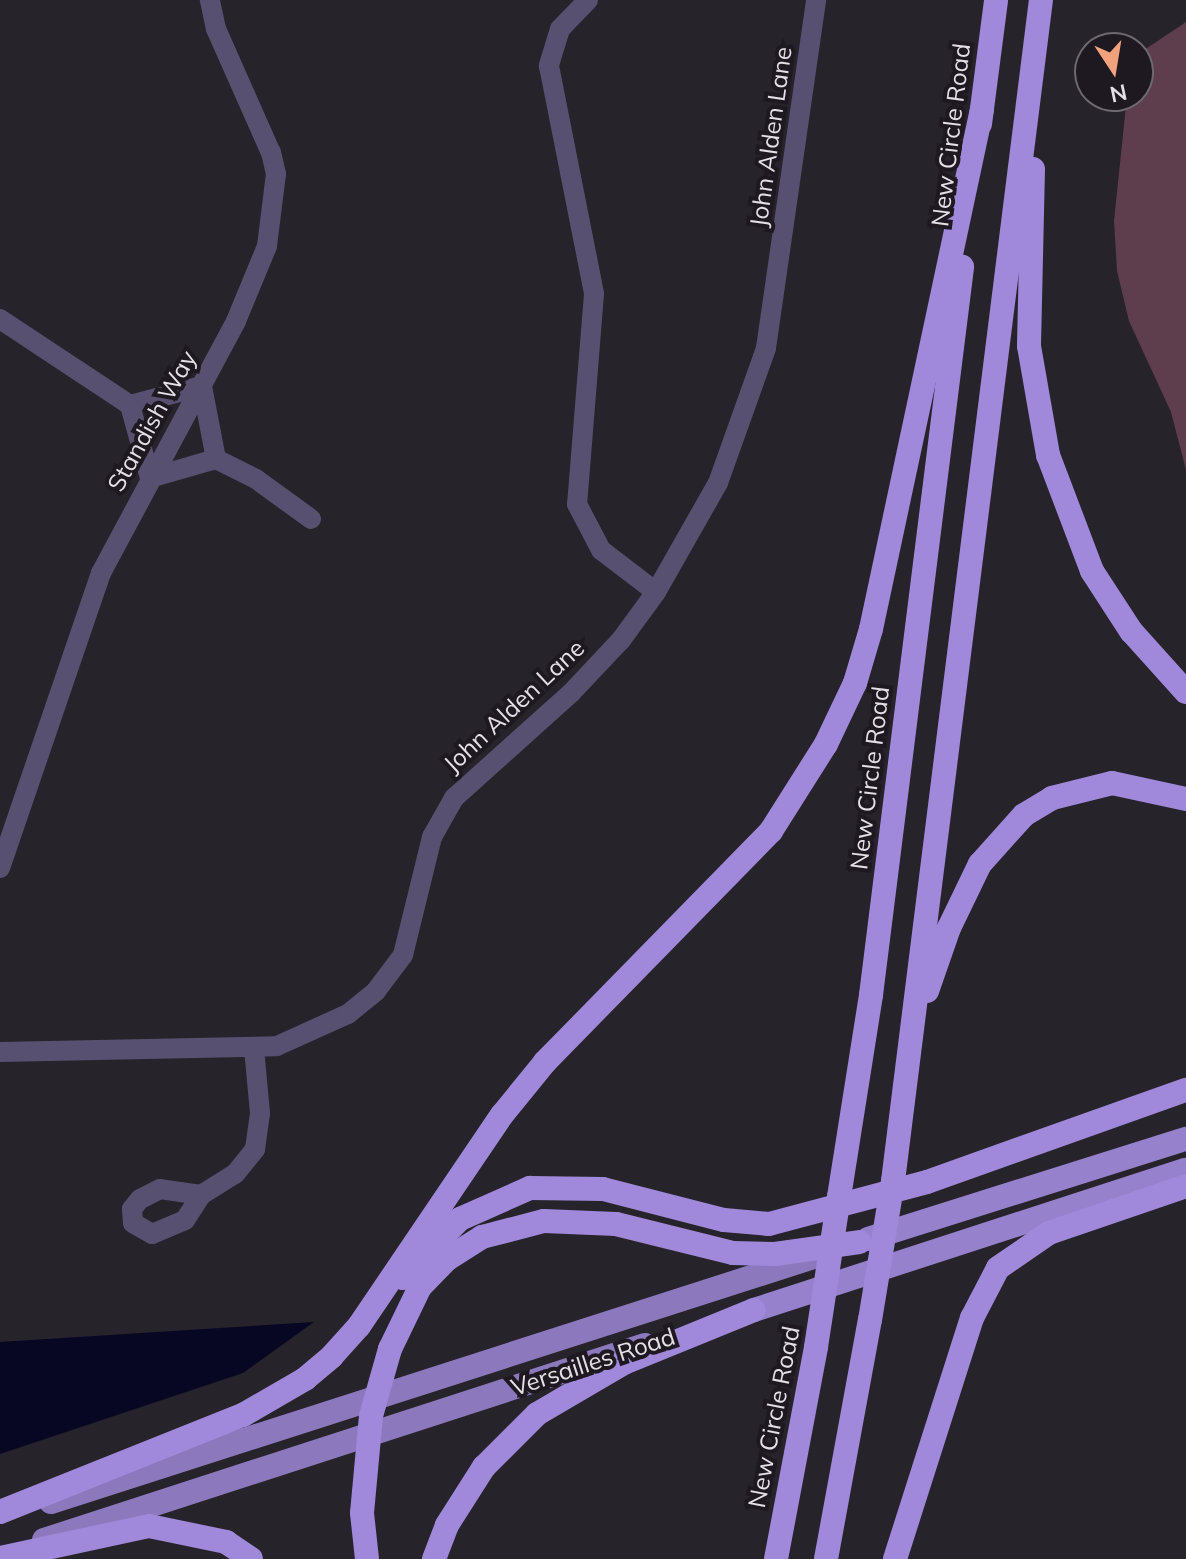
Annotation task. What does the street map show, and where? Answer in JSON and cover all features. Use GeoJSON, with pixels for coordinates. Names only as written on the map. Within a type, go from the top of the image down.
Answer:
{"type":"FeatureCollection","features":[{"type":"Feature","properties":{"kind":"highway","name":"New Circle Road"},"geometry":{"type":"LineString","coordinates":[[773,1559],[816,1347],[871,995],[996,0]]}},
{"type":"Feature","properties":{"kind":"highway"},"geometry":{"type":"LineString","coordinates":[[1040,9],[1029,346],[1048,455],[1092,571],[1131,631],[1186,692]]}},
{"type":"Feature","properties":{"kind":"highway"},"geometry":{"type":"LineString","coordinates":[[826,1559],[893,1181],[1040,9]]}},
{"type":"Feature","properties":{"kind":"highway"},"geometry":{"type":"LineString","coordinates":[[0,1512],[274,1398],[332,1356],[378,1299],[511,1104],[545,1062],[771,831],[826,744],[855,683],[871,629],[982,109]]}},
{"type":"Feature","properties":{"kind":"highway"},"geometry":{"type":"LineString","coordinates":[[903,1091],[949,928],[980,864],[1002,836],[1033,810],[1079,788],[1112,783],[1186,799]]}},
{"type":"Feature","properties":{"kind":"highway"},"geometry":{"type":"LineString","coordinates":[[378,1299],[424,1260],[460,1219],[530,1188],[578,1186],[748,1225],[778,1223],[927,1182],[1186,1090]]}},
{"type":"Feature","properties":{"kind":"highway","name":"Versailles Road"},"geometry":{"type":"LineString","coordinates":[[859,1242],[1186,1139]]}},
{"type":"Feature","properties":{"kind":"highway","name":"Versailles Road"},"geometry":{"type":"LineString","coordinates":[[754,1310],[1186,1170]]}},
{"type":"Feature","properties":{"kind":"highway"},"geometry":{"type":"LineString","coordinates":[[895,1559],[972,1318],[998,1268],[1027,1243],[1049,1233],[1186,1186]]}},
{"type":"Feature","properties":{"kind":"highway"},"geometry":{"type":"LineString","coordinates":[[367,1559],[362,1513],[371,1416],[390,1349],[420,1287],[446,1260],[482,1237],[544,1221],[616,1224],[733,1253],[775,1254],[859,1242]]}},
{"type":"Feature","properties":{"kind":"highway"},"geometry":{"type":"LineString","coordinates":[[434,1559],[462,1499],[508,1439],[537,1414],[624,1363],[754,1310]]}},
{"type":"Feature","properties":{"kind":"highway"},"geometry":{"type":"LineString","coordinates":[[0,1556],[149,1526],[226,1542],[251,1559]]}},
{"type":"Feature","properties":{"kind":"main road","name":"Versailles Road"},"geometry":{"type":"LineString","coordinates":[[0,1518],[859,1242]]}},
{"type":"Feature","properties":{"kind":"main road","name":"Versailles Road"},"geometry":{"type":"LineString","coordinates":[[0,1556],[754,1310]]}},
{"type":"Feature","properties":{"kind":"street","name":"Standish Way"},"geometry":{"type":"LineString","coordinates":[[0,868],[80,622],[150,478],[202,386],[260,267],[276,174],[216,29],[210,0]]}},
{"type":"Feature","properties":{"kind":"street"},"geometry":{"type":"LineString","coordinates":[[588,0],[560,29],[549,66],[594,294],[577,504],[601,550],[656,592]]}},
{"type":"Feature","properties":{"kind":"street","name":"John Alden Lane"},"geometry":{"type":"LineString","coordinates":[[0,1052],[254,1048],[313,1034],[376,991],[408,944],[432,837],[454,798],[571,693],[621,640],[656,592],[718,483],[766,348],[816,0]]}},
{"type":"Feature","properties":{"kind":"street"},"geometry":{"type":"LineString","coordinates":[[0,319],[130,405],[150,478],[216,459],[256,479],[311,519]]}},
{"type":"Feature","properties":{"kind":"street"},"geometry":{"type":"LineString","coordinates":[[130,405],[202,386],[216,459]]}},
{"type":"Feature","properties":{"kind":"street"},"geometry":{"type":"LineString","coordinates":[[0,1035],[27,1052]]}},
{"type":"Feature","properties":{"kind":"street"},"geometry":{"type":"LineString","coordinates":[[201,1195],[235,1174],[255,1149],[260,1113],[254,1048]]}},
{"type":"Feature","properties":{"kind":"shaded area"},"geometry":{"type":"Polygon","coordinates":[[[1186,22],[1186,470],[1171,412],[1129,321],[1117,271],[1114,221],[1125,112],[1154,112],[1154,43],[1186,22]]]}},
{"type":"Feature","properties":{"kind":"water"},"geometry":{"type":"Polygon","coordinates":[[[314,1322],[243,1373],[0,1454],[0,1342],[314,1322]]]}}]}
